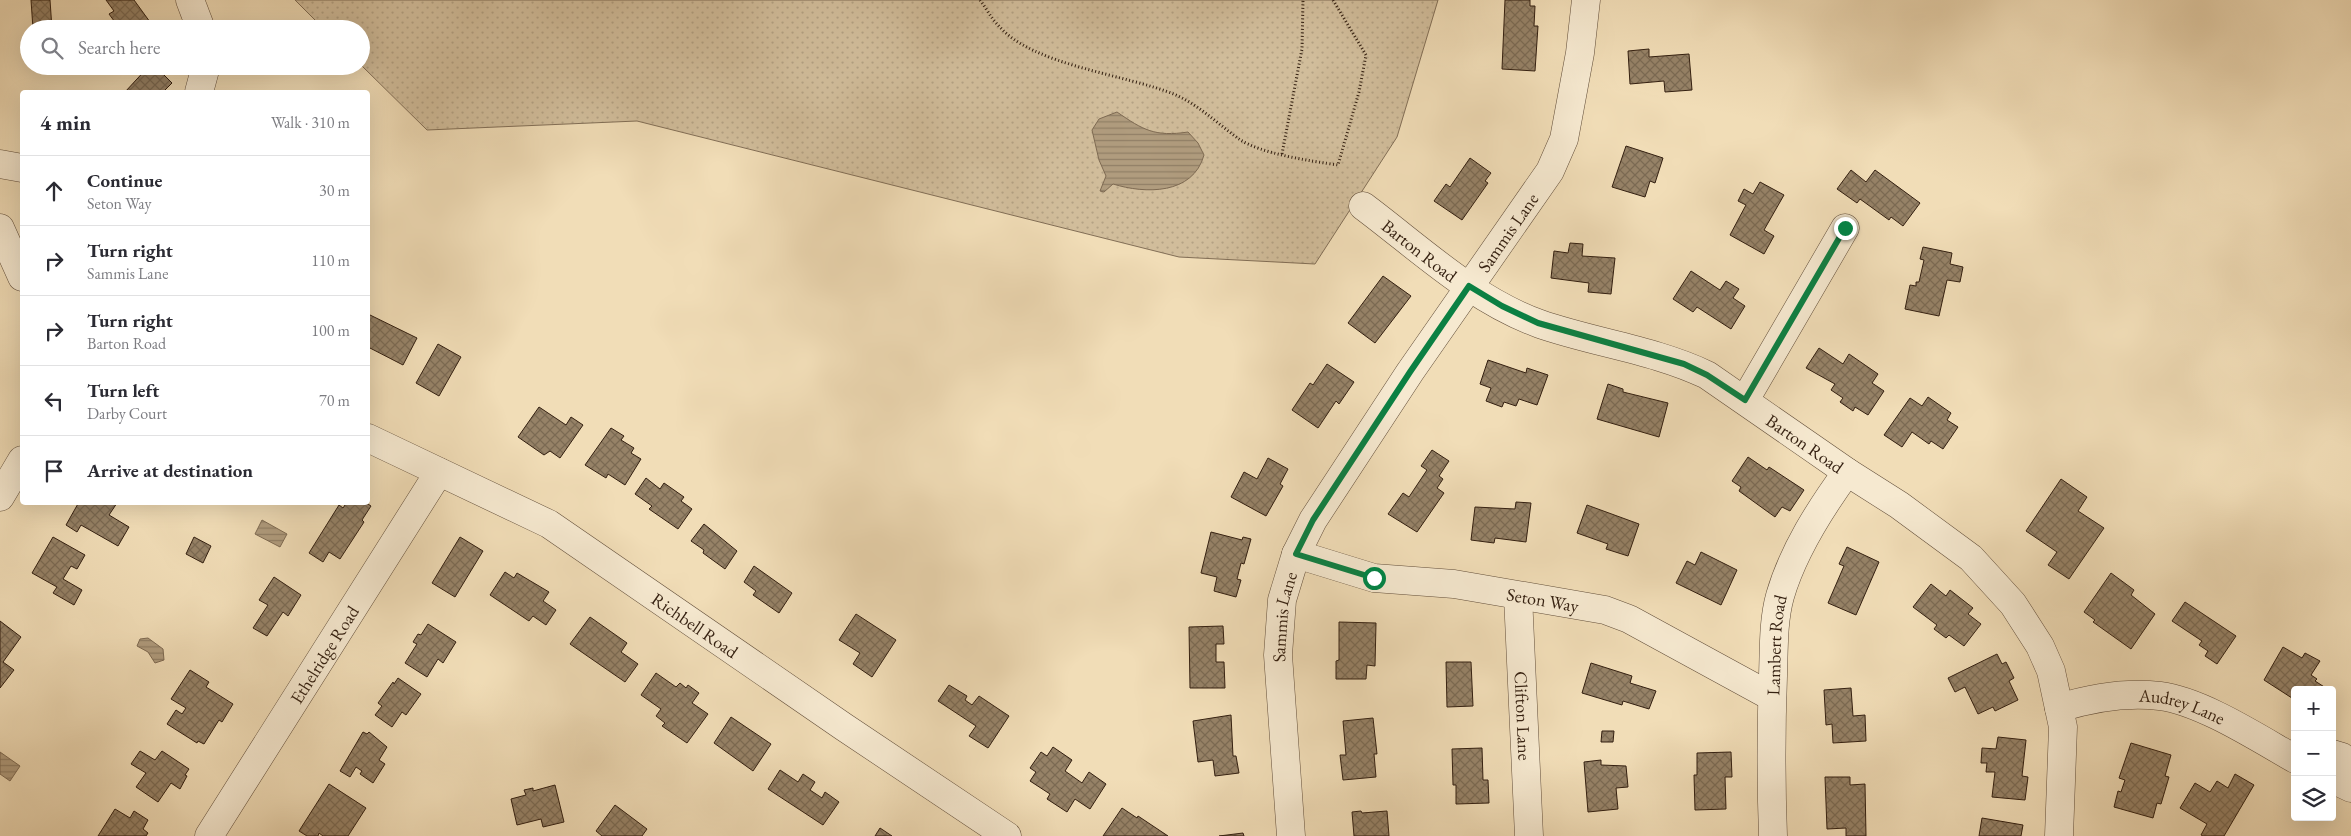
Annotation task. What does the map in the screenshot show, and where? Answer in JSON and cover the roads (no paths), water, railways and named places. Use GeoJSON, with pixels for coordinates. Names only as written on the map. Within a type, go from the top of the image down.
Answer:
{"type":"FeatureCollection","features":[{"type":"Feature","properties":{"kind":"street"},"geometry":{"type":"LineString","coordinates":[[190,0],[198,20]]}},
{"type":"Feature","properties":{"kind":"street","name":"Sammis Lane"},"geometry":{"type":"LineString","coordinates":[[1291,836],[1278,655],[1282,600],[1296,554],[1313,520],[1410,372],[1550,171],[1564,139],[1580,53],[1586,0]]}},
{"type":"Feature","properties":{"kind":"street"},"geometry":{"type":"LineString","coordinates":[[200,90],[204,75]]}},
{"type":"Feature","properties":{"kind":"street"},"geometry":{"type":"LineString","coordinates":[[0,164],[20,168]]}},
{"type":"Feature","properties":{"kind":"street","name":"Barton Road"},"geometry":{"type":"LineString","coordinates":[[1363,206],[1469,286],[1502,306],[1538,323],[1684,364],[1707,375],[1898,505],[1971,558],[2013,604],[2040,646],[2050,671],[2063,728],[2058,836]]}},
{"type":"Feature","properties":{"kind":"street"},"geometry":{"type":"LineString","coordinates":[[0,228],[20,273]]}},
{"type":"Feature","properties":{"kind":"street"},"geometry":{"type":"LineString","coordinates":[[1745,400],[1845,228]]}},
{"type":"Feature","properties":{"kind":"street"},"geometry":{"type":"LineString","coordinates":[[0,278],[20,289]]}},
{"type":"Feature","properties":{"kind":"street","name":"Richbell Road"},"geometry":{"type":"LineString","coordinates":[[370,439],[549,524],[844,727],[1007,836]]}},
{"type":"Feature","properties":{"kind":"street"},"geometry":{"type":"LineString","coordinates":[[0,497],[20,463]]}},
{"type":"Feature","properties":{"kind":"street","name":"Ethelridge Road"},"geometry":{"type":"LineString","coordinates":[[209,836],[439,472]]}},
{"type":"Feature","properties":{"kind":"street","name":"Lambert Road"},"geometry":{"type":"LineString","coordinates":[[1773,836],[1772,697],[1774,633],[1780,597],[1790,567],[1824,504],[1847,472]]}},
{"type":"Feature","properties":{"kind":"street","name":"Seton Way"},"geometry":{"type":"LineString","coordinates":[[1296,554],[1374,578],[1454,584],[1605,610],[1629,619],[1772,697]]}},
{"type":"Feature","properties":{"kind":"street","name":"Clifton Lane"},"geometry":{"type":"LineString","coordinates":[[1518,596],[1529,836]]}},
{"type":"Feature","properties":{"kind":"street","name":"Audrey Lane"},"geometry":{"type":"LineString","coordinates":[[2059,708],[2091,698],[2128,695],[2161,696],[2193,706],[2291,757]]}},
{"type":"Feature","properties":{"kind":"street"},"geometry":{"type":"LineString","coordinates":[[2336,755],[2342,757],[2351,766]]}},
{"type":"Feature","properties":{"kind":"street"},"geometry":{"type":"LineString","coordinates":[[2336,781],[2351,788]]}},
{"type":"Feature","properties":{"kind":"street"},"geometry":{"type":"LineString","coordinates":[[2336,801],[2345,800],[2351,796]]}}]}
